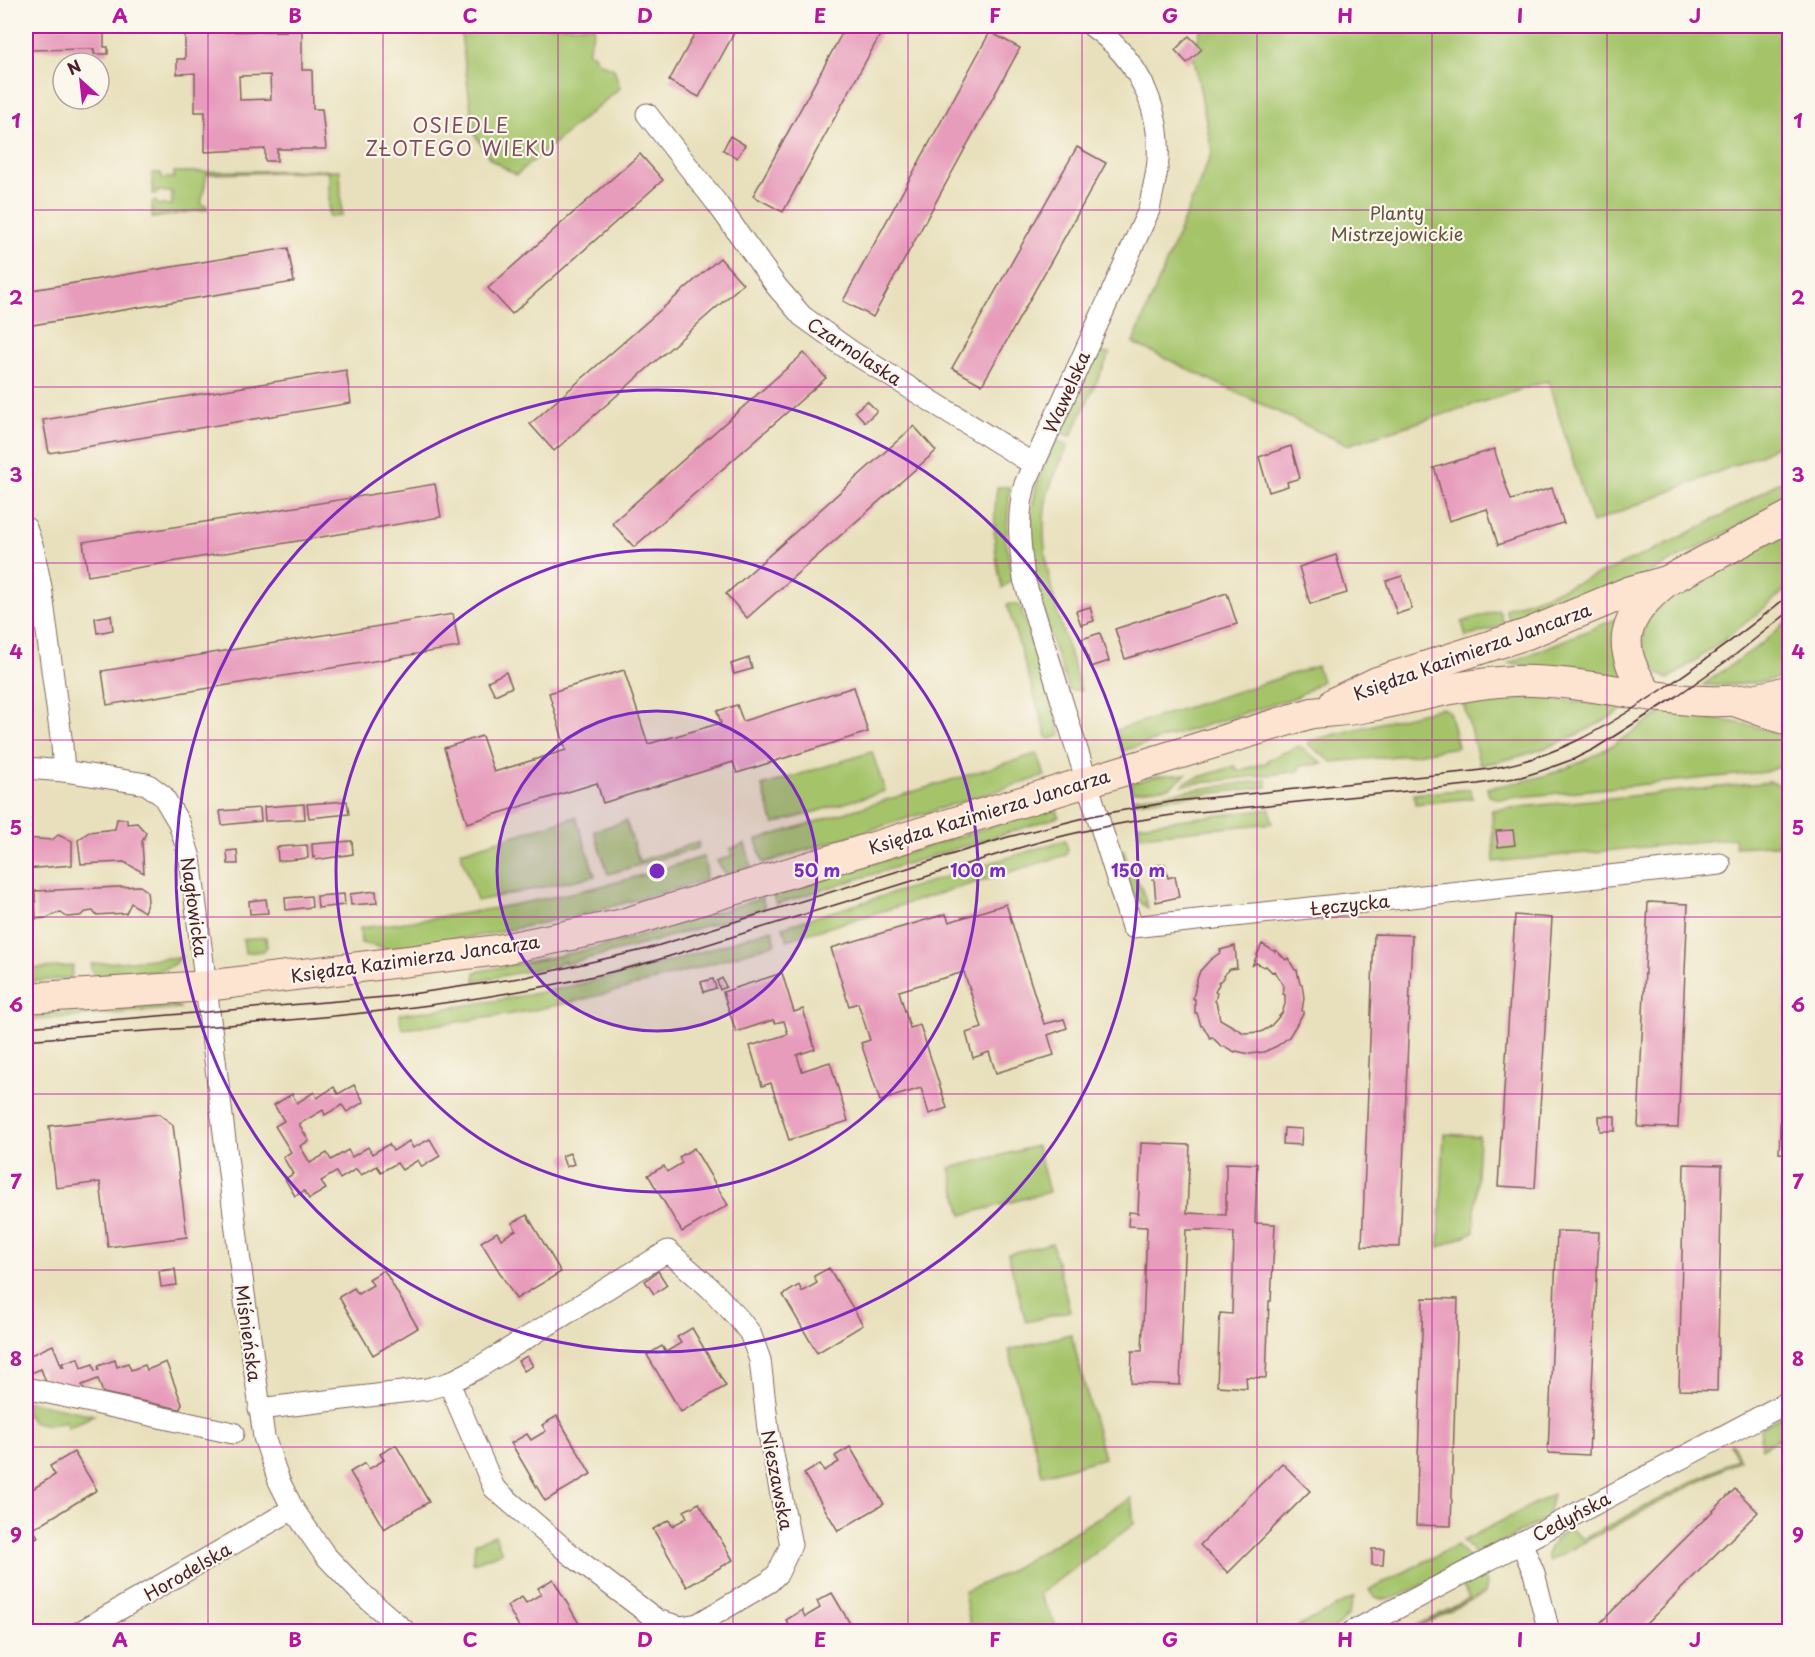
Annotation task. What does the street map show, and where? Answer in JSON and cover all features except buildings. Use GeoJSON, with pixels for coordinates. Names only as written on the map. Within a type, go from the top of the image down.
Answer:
{"type":"FeatureCollection","features":[{"type":"Feature","properties":{"kind":"street","name":"Wawelska"},"geometry":{"type":"LineString","coordinates":[[1086,781],[1024,579],[1018,517],[1025,484],[1033,464],[1149,210],[1158,162],[1156,118],[1146,90],[1134,67],[1118,46],[1092,26]]}},
{"type":"Feature","properties":{"kind":"street","name":"Czarnolaska"},"geometry":{"type":"LineString","coordinates":[[647,114],[716,202],[777,287],[802,316],[852,352],[1033,464]]}},
{"type":"Feature","properties":{"kind":"street"},"geometry":{"type":"LineString","coordinates":[[1648,694],[1630,663],[1626,649],[1627,630],[1634,615],[1644,602],[1667,581],[1790,516]]}},
{"type":"Feature","properties":{"kind":"street"},"geometry":{"type":"LineString","coordinates":[[26,528],[33,548],[41,587],[64,771]]}},
{"type":"Feature","properties":{"kind":"street","name":"Księdza Kazimierza Jancarza"},"geometry":{"type":"LineString","coordinates":[[26,998],[206,986],[498,950],[619,924],[1312,713],[1377,682],[1527,634],[1629,592],[1667,581]]}},
{"type":"Feature","properties":{"kind":"street","name":"Księdza Kazimierza Jancarza"},"geometry":{"type":"LineString","coordinates":[[1312,713],[1365,708],[1481,683],[1512,681],[1555,683],[1725,701]]}},
{"type":"Feature","properties":{"kind":"street"},"geometry":{"type":"LineString","coordinates":[[1725,701],[1763,697],[1790,690]]}},
{"type":"Feature","properties":{"kind":"street"},"geometry":{"type":"LineString","coordinates":[[1725,701],[1756,708],[1790,721]]}},
{"type":"Feature","properties":{"kind":"street","name":"Nagłowicka"},"geometry":{"type":"LineString","coordinates":[[26,768],[115,777],[147,784],[163,796],[179,823],[190,858],[206,986]]}},
{"type":"Feature","properties":{"kind":"street","name":"Łęczycka"},"geometry":{"type":"LineString","coordinates":[[1086,781],[1132,927],[1720,864]]}},
{"type":"Feature","properties":{"kind":"street","name":"Miśnieńska"},"geometry":{"type":"LineString","coordinates":[[206,986],[264,1437],[293,1509],[325,1555],[361,1593],[406,1632]]}},
{"type":"Feature","properties":{"kind":"street","name":"Nieszawska"},"geometry":{"type":"LineString","coordinates":[[259,1409],[427,1389],[448,1383],[476,1369],[668,1251],[710,1288],[750,1333],[760,1360],[768,1429],[791,1545],[778,1573],[769,1582],[698,1624],[681,1627],[657,1620],[570,1554],[494,1488],[448,1383]]}},
{"type":"Feature","properties":{"kind":"street"},"geometry":{"type":"LineString","coordinates":[[26,1388],[234,1433]]}},
{"type":"Feature","properties":{"kind":"street","name":"Cedyńska"},"geometry":{"type":"LineString","coordinates":[[1352,1632],[1790,1401]]}},
{"type":"Feature","properties":{"kind":"street","name":"Horodelska"},"geometry":{"type":"LineString","coordinates":[[80,1632],[293,1509]]}},
{"type":"Feature","properties":{"kind":"street"},"geometry":{"type":"LineString","coordinates":[[1521,1542],[1534,1573],[1549,1632]]}},
{"type":"Feature","properties":{"kind":"green space"},"geometry":{"type":"Polygon","coordinates":[[[460,26],[595,26],[588,52],[594,55],[598,62],[614,69],[620,88],[516,175],[490,159],[474,133],[460,26]]]}},
{"type":"Feature","properties":{"kind":"green space","name":"Planty Mistrzejowickie"},"geometry":{"type":"Polygon","coordinates":[[[1201,26],[1789,26],[1789,438],[1762,454],[1592,523],[1548,381],[1347,445],[1133,343],[1212,152],[1194,58],[1201,26]]]}},
{"type":"Feature","properties":{"kind":"green space"},"geometry":{"type":"Polygon","coordinates":[[[340,170],[342,216],[329,217],[329,171],[207,174],[201,204],[207,206],[207,209],[152,218],[152,202],[156,201],[157,205],[172,205],[172,192],[157,191],[157,194],[153,194],[152,173],[161,173],[162,178],[174,178],[174,172],[340,170]]]}},
{"type":"Feature","properties":{"kind":"green space"},"geometry":{"type":"Polygon","coordinates":[[[1099,353],[1110,353],[1071,436],[1059,432],[1093,357],[1099,353]]]}},
{"type":"Feature","properties":{"kind":"green space"},"geometry":{"type":"Polygon","coordinates":[[[1055,440],[1068,446],[1047,497],[1044,544],[1059,619],[1081,690],[1069,690],[1052,642],[1038,588],[1032,552],[1030,519],[1037,483],[1055,440]]]}},
{"type":"Feature","properties":{"kind":"green space"},"geometry":{"type":"Polygon","coordinates":[[[1789,476],[1789,498],[1713,540],[1659,568],[1581,603],[1560,603],[1510,622],[1505,609],[1579,582],[1651,551],[1721,516],[1789,476]]]}},
{"type":"Feature","properties":{"kind":"green space"},"geometry":{"type":"Polygon","coordinates":[[[997,487],[1010,487],[1006,540],[1012,580],[1002,588],[995,538],[997,487]]]}},
{"type":"Feature","properties":{"kind":"green space"},"geometry":{"type":"Polygon","coordinates":[[[1789,530],[1789,587],[1730,635],[1668,679],[1657,671],[1649,662],[1643,641],[1648,619],[1655,609],[1678,591],[1789,530]]]}},
{"type":"Feature","properties":{"kind":"green space"},"geometry":{"type":"Polygon","coordinates":[[[1007,605],[1020,606],[1061,735],[1051,739],[1047,737],[1007,605]]]}},
{"type":"Feature","properties":{"kind":"green space"},"geometry":{"type":"Polygon","coordinates":[[[1499,610],[1504,625],[1466,637],[1462,622],[1499,610]]]}},
{"type":"Feature","properties":{"kind":"green space"},"geometry":{"type":"Polygon","coordinates":[[[1618,618],[1628,680],[1509,663],[1618,618]]]}},
{"type":"Feature","properties":{"kind":"green space"},"geometry":{"type":"Polygon","coordinates":[[[1789,619],[1789,676],[1746,684],[1703,685],[1765,641],[1789,619]]]}},
{"type":"Feature","properties":{"kind":"green space"},"geometry":{"type":"Polygon","coordinates":[[[1317,666],[1322,681],[1297,697],[1122,751],[1116,730],[1317,666]]]}},
{"type":"Feature","properties":{"kind":"green space"},"geometry":{"type":"Polygon","coordinates":[[[1461,695],[1508,695],[1628,706],[1593,727],[1557,743],[1520,756],[1480,765],[1461,695]]]}},
{"type":"Feature","properties":{"kind":"green space"},"geometry":{"type":"Polygon","coordinates":[[[1441,708],[1449,711],[1458,747],[1409,755],[1332,762],[1308,744],[1308,741],[1441,708]]]}},
{"type":"Feature","properties":{"kind":"green space"},"geometry":{"type":"Polygon","coordinates":[[[1664,711],[1745,724],[1789,735],[1789,763],[1765,772],[1500,799],[1489,796],[1487,788],[1545,775],[1577,764],[1616,743],[1664,711]]]}},
{"type":"Feature","properties":{"kind":"green space"},"geometry":{"type":"Polygon","coordinates":[[[1299,746],[1323,764],[1299,766],[1299,771],[1183,785],[1187,781],[1235,766],[1238,771],[1268,762],[1267,760],[1299,746]]]}},
{"type":"Feature","properties":{"kind":"green space"},"geometry":{"type":"Polygon","coordinates":[[[872,752],[885,791],[774,824],[762,786],[872,752]]]}},
{"type":"Feature","properties":{"kind":"green space"},"geometry":{"type":"Polygon","coordinates":[[[1036,754],[1045,776],[763,863],[756,840],[1036,754]]]}},
{"type":"Feature","properties":{"kind":"green space"},"geometry":{"type":"Polygon","coordinates":[[[1186,774],[1170,787],[1132,792],[1131,783],[1157,776],[1186,774]]]}},
{"type":"Feature","properties":{"kind":"green space"},"geometry":{"type":"Polygon","coordinates":[[[1266,780],[1267,787],[1134,802],[1133,798],[1266,780]]]}},
{"type":"Feature","properties":{"kind":"green space"},"geometry":{"type":"Polygon","coordinates":[[[1770,782],[1789,787],[1789,844],[1735,847],[1734,838],[1494,862],[1492,810],[1770,782]]]}},
{"type":"Feature","properties":{"kind":"green space"},"geometry":{"type":"Polygon","coordinates":[[[1470,789],[1473,798],[1415,804],[1414,794],[1470,789]]]}},
{"type":"Feature","properties":{"kind":"green space"},"geometry":{"type":"Polygon","coordinates":[[[1056,806],[1059,817],[776,904],[773,895],[1056,806]]]}},
{"type":"Feature","properties":{"kind":"green space"},"geometry":{"type":"Polygon","coordinates":[[[1270,809],[1272,823],[1140,836],[1138,825],[1270,809]]]}},
{"type":"Feature","properties":{"kind":"green space"},"geometry":{"type":"Polygon","coordinates":[[[576,817],[595,876],[477,901],[460,852],[576,817]]]}},
{"type":"Feature","properties":{"kind":"green space"},"geometry":{"type":"Polygon","coordinates":[[[626,821],[639,861],[699,842],[698,848],[608,874],[594,831],[626,821]]]}},
{"type":"Feature","properties":{"kind":"green space"},"geometry":{"type":"Polygon","coordinates":[[[1065,840],[1068,850],[1066,855],[787,940],[783,927],[1065,840]]]}},
{"type":"Feature","properties":{"kind":"green space"},"geometry":{"type":"Polygon","coordinates":[[[745,844],[752,868],[726,875],[717,861],[732,856],[730,849],[745,844]]]}},
{"type":"Feature","properties":{"kind":"green space"},"geometry":{"type":"Polygon","coordinates":[[[1124,850],[1130,873],[1141,886],[1148,908],[1136,897],[1128,883],[1118,851],[1124,850]]]}},
{"type":"Feature","properties":{"kind":"green space"},"geometry":{"type":"Polygon","coordinates":[[[703,857],[706,866],[705,881],[580,915],[484,935],[387,949],[361,943],[360,928],[450,916],[568,894],[703,857]]]}},
{"type":"Feature","properties":{"kind":"green space"},"geometry":{"type":"Polygon","coordinates":[[[762,898],[765,908],[641,945],[565,964],[564,961],[560,962],[560,965],[475,981],[475,972],[615,943],[762,898]]]}},
{"type":"Feature","properties":{"kind":"green space"},"geometry":{"type":"Polygon","coordinates":[[[772,929],[776,943],[629,988],[539,1009],[488,1018],[403,1029],[401,1025],[400,1014],[492,1001],[584,983],[676,959],[772,929]]]}},
{"type":"Feature","properties":{"kind":"green space"},"geometry":{"type":"Polygon","coordinates":[[[266,937],[267,947],[263,951],[245,953],[243,939],[266,937]]]}},
{"type":"Feature","properties":{"kind":"green space"},"geometry":{"type":"Polygon","coordinates":[[[181,957],[173,965],[158,971],[95,976],[91,969],[91,964],[181,957]]]}},
{"type":"Feature","properties":{"kind":"green space"},"geometry":{"type":"Polygon","coordinates":[[[73,966],[71,978],[26,982],[26,969],[73,966]]]}},
{"type":"Feature","properties":{"kind":"green space"},"geometry":{"type":"Polygon","coordinates":[[[169,1004],[181,1008],[26,1021],[26,1015],[169,1004]]]}},
{"type":"Feature","properties":{"kind":"green space"},"geometry":{"type":"Polygon","coordinates":[[[1444,1134],[1479,1136],[1474,1232],[1439,1247],[1444,1134]]]}},
{"type":"Feature","properties":{"kind":"green space"},"geometry":{"type":"Polygon","coordinates":[[[1037,1146],[1049,1192],[962,1215],[950,1168],[1037,1146]]]}},
{"type":"Feature","properties":{"kind":"green space"},"geometry":{"type":"Polygon","coordinates":[[[1052,1243],[1070,1311],[1026,1322],[1008,1254],[1052,1243]]]}},
{"type":"Feature","properties":{"kind":"green space"},"geometry":{"type":"Polygon","coordinates":[[[1071,1334],[1104,1458],[1042,1475],[1009,1350],[1071,1334]]]}},
{"type":"Feature","properties":{"kind":"green space"},"geometry":{"type":"Polygon","coordinates":[[[26,1401],[94,1415],[68,1428],[65,1421],[49,1425],[33,1422],[27,1415],[26,1417],[26,1401]]]}},
{"type":"Feature","properties":{"kind":"green space"},"geometry":{"type":"Polygon","coordinates":[[[1789,1412],[1789,1434],[1762,1448],[1760,1428],[1789,1412]]]}},
{"type":"Feature","properties":{"kind":"green space"},"geometry":{"type":"Polygon","coordinates":[[[1732,1443],[1740,1460],[1549,1561],[1547,1555],[1551,1546],[1559,1536],[1570,1529],[1583,1539],[1737,1459],[1730,1444],[1732,1443]]]}},
{"type":"Feature","properties":{"kind":"green space"},"geometry":{"type":"Polygon","coordinates":[[[1553,1494],[1547,1518],[1477,1555],[1463,1541],[1553,1494]]]}},
{"type":"Feature","properties":{"kind":"green space"},"geometry":{"type":"Polygon","coordinates":[[[1131,1498],[1134,1524],[1039,1594],[1059,1631],[971,1631],[964,1592],[1004,1574],[1131,1498]]]}},
{"type":"Feature","properties":{"kind":"green space"},"geometry":{"type":"Polygon","coordinates":[[[495,1535],[502,1552],[473,1563],[475,1543],[495,1535]]]}},
{"type":"Feature","properties":{"kind":"green space"},"geometry":{"type":"Polygon","coordinates":[[[1457,1545],[1470,1559],[1417,1588],[1386,1599],[1378,1598],[1369,1590],[1457,1545]]]}},
{"type":"Feature","properties":{"kind":"green space"},"geometry":{"type":"Polygon","coordinates":[[[1482,1574],[1487,1583],[1485,1593],[1411,1631],[1404,1632],[1469,1599],[1462,1584],[1482,1574]]]}},
{"type":"Feature","properties":{"kind":"green space"},"geometry":{"type":"Polygon","coordinates":[[[1354,1597],[1348,1615],[1333,1630],[1290,1631],[1354,1597]]]}},
{"type":"Feature","properties":{"kind":"tram line"},"geometry":{"type":"LineString","coordinates":[[26,1027],[398,996],[526,977],[647,949],[1008,837],[1096,815],[1176,801],[1474,771],[1528,760],[1577,741],[1623,715],[1715,652],[1790,594]]}},
{"type":"Feature","properties":{"kind":"tram line"},"geometry":{"type":"LineString","coordinates":[[26,1040],[342,1015],[500,995],[577,980],[654,961],[1012,850],[1095,829],[1179,814],[1478,784],[1521,777],[1574,759],[1594,749],[1674,698],[1735,655],[1790,611]]}},
{"type":"Feature","properties":{"kind":"district","name":"OSIEDLE ZŁOTEGO WIEKU"},"geometry":{"type":"Point","coordinates":[461,136]}}]}
